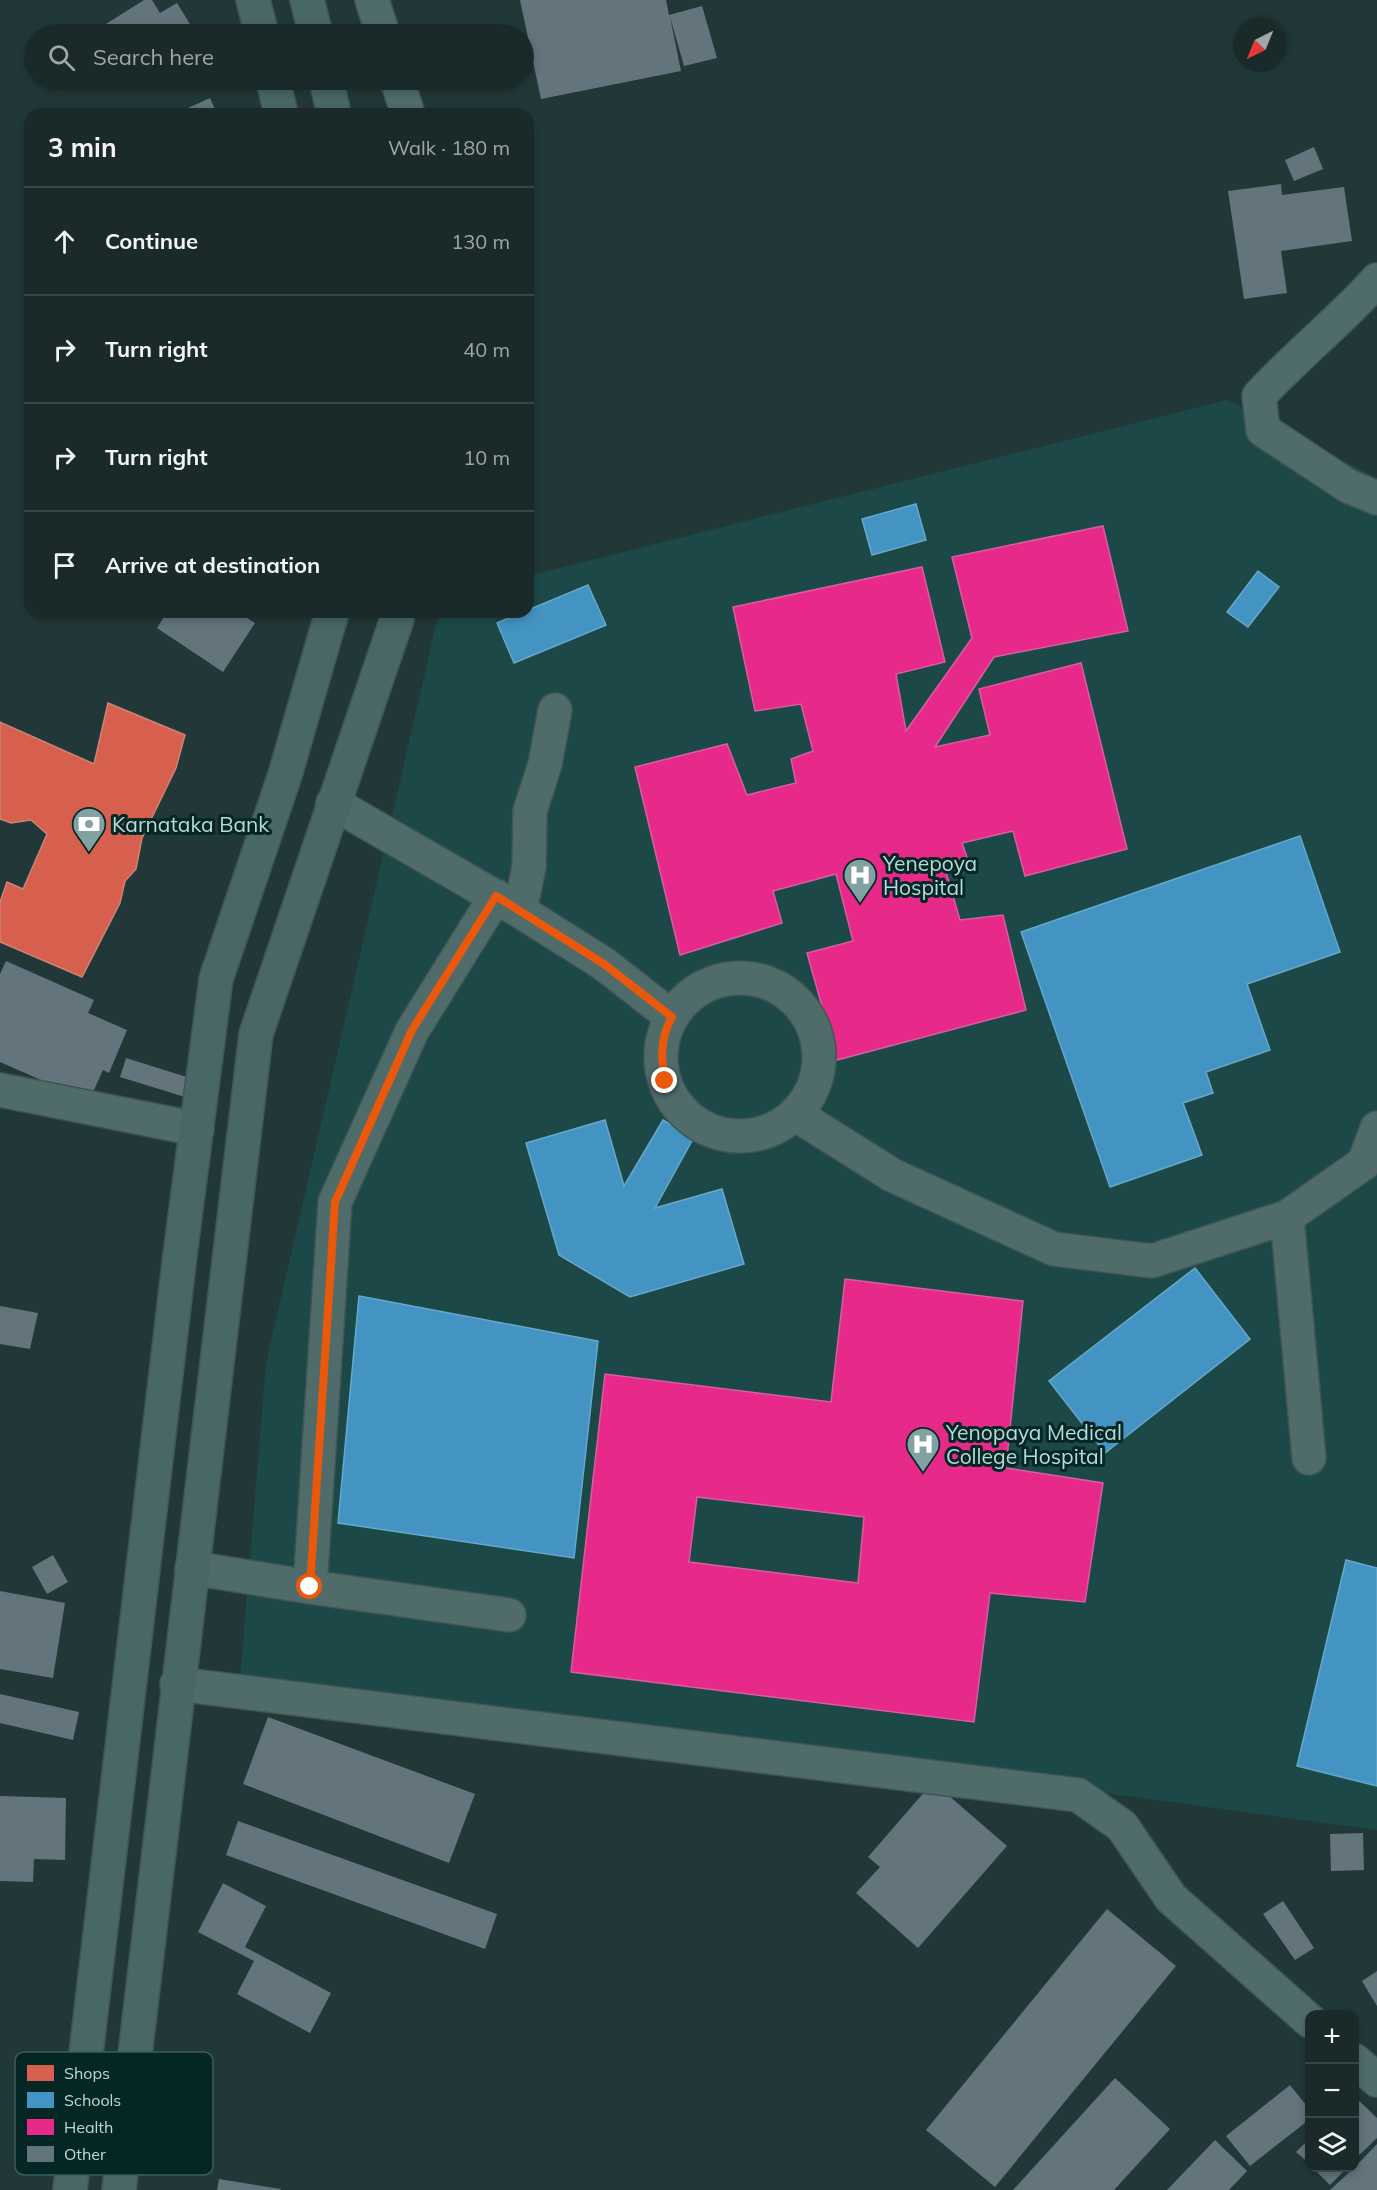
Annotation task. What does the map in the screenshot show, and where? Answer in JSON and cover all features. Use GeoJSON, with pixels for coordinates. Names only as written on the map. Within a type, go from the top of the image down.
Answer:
{"type":"FeatureCollection","features":[{"type":"Feature","properties":{"kind":"main road"},"geometry":{"type":"LineString","coordinates":[[253,0],[259,24]]}},
{"type":"Feature","properties":{"kind":"main road"},"geometry":{"type":"LineString","coordinates":[[307,0],[313,24]]}},
{"type":"Feature","properties":{"kind":"main road"},"geometry":{"type":"LineString","coordinates":[[275,90],[280,108]]}},
{"type":"Feature","properties":{"kind":"main road"},"geometry":{"type":"LineString","coordinates":[[330,90],[333,108]]}},
{"type":"Feature","properties":{"kind":"main road"},"geometry":{"type":"LineString","coordinates":[[86,2052],[173,1315],[216,979],[285,775],[330,618]]}},
{"type":"Feature","properties":{"kind":"main road"},"geometry":{"type":"LineString","coordinates":[[135,2052],[256,1034],[397,618]]}},
{"type":"Feature","properties":{"kind":"main road"},"geometry":{"type":"LineString","coordinates":[[173,1315],[221,1324]]}},
{"type":"Feature","properties":{"kind":"main road"},"geometry":{"type":"LineString","coordinates":[[70,2190],[72,2175]]}},
{"type":"Feature","properties":{"kind":"main road"},"geometry":{"type":"LineString","coordinates":[[119,2190],[121,2175]]}},
{"type":"Feature","properties":{"kind":"street"},"geometry":{"type":"LineString","coordinates":[[400,90],[406,108]]}},
{"type":"Feature","properties":{"kind":"street"},"geometry":{"type":"LineString","coordinates":[[1377,280],[1355,304],[1292,361],[1259,396],[1263,430],[1348,486],[1377,498]]}},
{"type":"Feature","properties":{"kind":"street"},"geometry":{"type":"LineString","coordinates":[[310,1587],[335,1202],[412,1030],[508,904],[529,867],[530,811],[545,764],[555,710]]}},
{"type":"Feature","properties":{"kind":"street"},"geometry":{"type":"LineString","coordinates":[[333,803],[508,904],[604,964],[672,1017]]}},
{"type":"Feature","properties":{"kind":"street"},"geometry":{"type":"LineString","coordinates":[[728,978],[753,978],[777,986],[797,1001],[814,1030],[818,1046],[819,1070],[811,1094],[795,1114],[776,1128],[751,1135],[724,1134],[699,1124],[678,1105],[665,1081],[661,1054],[666,1027],[672,1017],[680,1004],[702,987],[728,978]]}},
{"type":"Feature","properties":{"kind":"street"},"geometry":{"type":"LineString","coordinates":[[0,1090],[197,1129]]}},
{"type":"Feature","properties":{"kind":"street"},"geometry":{"type":"LineString","coordinates":[[795,1114],[892,1175],[1054,1249],[1152,1261],[1287,1217],[1364,1162],[1377,1128]]}},
{"type":"Feature","properties":{"kind":"street"},"geometry":{"type":"LineString","coordinates":[[1287,1217],[1309,1458]]}},
{"type":"Feature","properties":{"kind":"street"},"geometry":{"type":"LineString","coordinates":[[192,1569],[509,1615]]}},
{"type":"Feature","properties":{"kind":"street"},"geometry":{"type":"LineString","coordinates":[[177,1684],[1078,1795],[1122,1826],[1171,1898],[1305,2016]]}},
{"type":"Feature","properties":{"kind":"street"},"geometry":{"type":"LineString","coordinates":[[1359,2064],[1377,2080]]}},
{"type":"Feature","properties":{"kind":"shaded area"},"geometry":{"type":"Polygon","coordinates":[[[1227,400],[1377,478],[1377,1830],[293,1682],[240,1680],[266,1363],[438,618],[534,618],[534,574],[1227,400]]]}},
{"type":"Feature","properties":{"kind":"building: Shops","name":"Karnataka Bank"},"geometry":{"type":"Polygon","coordinates":[[[108,703],[185,735],[176,768],[142,838],[136,869],[125,881],[120,903],[82,977],[0,942],[0,902],[7,882],[23,889],[47,834],[31,820],[11,823],[0,819],[0,722],[94,764],[108,703]]]}},
{"type":"Feature","properties":{"kind":"building: Schools"},"geometry":{"type":"Polygon","coordinates":[[[916,504],[926,540],[872,555],[862,519],[916,504]]]}},
{"type":"Feature","properties":{"kind":"building: Schools"},"geometry":{"type":"Polygon","coordinates":[[[1258,571],[1279,587],[1248,627],[1227,612],[1258,571]]]}},
{"type":"Feature","properties":{"kind":"building: Schools"},"geometry":{"type":"Polygon","coordinates":[[[588,585],[606,625],[514,663],[497,623],[509,618],[534,618],[534,608],[588,585]]]}},
{"type":"Feature","properties":{"kind":"building: Schools"},"geometry":{"type":"Polygon","coordinates":[[[1300,836],[1340,952],[1247,984],[1270,1050],[1206,1072],[1213,1093],[1183,1103],[1202,1155],[1110,1187],[1021,932],[1300,836]]]}},
{"type":"Feature","properties":{"kind":"building: Schools"},"geometry":{"type":"Polygon","coordinates":[[[605,1120],[624,1186],[663,1120],[694,1137],[655,1208],[722,1189],[744,1264],[630,1297],[559,1255],[526,1143],[605,1120]]]}},
{"type":"Feature","properties":{"kind":"building: Schools"},"geometry":{"type":"Polygon","coordinates":[[[1195,1268],[1250,1339],[1105,1453],[1049,1381],[1195,1268]]]}},
{"type":"Feature","properties":{"kind":"building: Schools"},"geometry":{"type":"Polygon","coordinates":[[[359,1296],[598,1341],[574,1558],[338,1523],[359,1296]]]}},
{"type":"Feature","properties":{"kind":"building: Schools"},"geometry":{"type":"Polygon","coordinates":[[[1346,1560],[1377,1568],[1377,1786],[1297,1766],[1346,1560]]]}},
{"type":"Feature","properties":{"kind":"building: Health"},"geometry":{"type":"Polygon","coordinates":[[[1103,526],[1128,631],[994,657],[935,747],[990,735],[979,689],[1081,663],[1127,849],[1025,876],[1013,831],[962,843],[970,866],[946,872],[960,920],[1003,915],[1026,1010],[837,1060],[807,953],[853,941],[836,874],[773,891],[782,923],[680,955],[635,767],[727,744],[747,795],[796,783],[791,759],[813,751],[801,704],[755,711],[733,607],[922,567],[945,662],[896,674],[906,731],[972,638],[952,557],[1103,526]]]}},
{"type":"Feature","properties":{"kind":"building: Health"},"geometry":{"type":"Polygon","coordinates":[[[845,1279],[1023,1301],[1006,1468],[1103,1483],[1085,1602],[990,1593],[974,1722],[571,1672],[605,1374],[831,1402],[845,1279]],[[697,1497],[689,1562],[858,1583],[864,1517],[697,1497]]]}},
{"type":"Feature","properties":{"kind":"building: Other"},"geometry":{"type":"Polygon","coordinates":[[[144,0],[152,0],[160,13],[177,3],[190,24],[106,24],[144,0]]]}},
{"type":"Feature","properties":{"kind":"building: Other"},"geometry":{"type":"Polygon","coordinates":[[[520,0],[666,0],[669,15],[702,6],[717,58],[684,66],[670,17],[681,71],[541,99],[534,66],[534,24],[525,24],[520,0]]]}},
{"type":"Feature","properties":{"kind":"building: Other"},"geometry":{"type":"Polygon","coordinates":[[[210,98],[214,108],[188,108],[210,98]]]}},
{"type":"Feature","properties":{"kind":"building: Other"},"geometry":{"type":"Polygon","coordinates":[[[1314,147],[1323,169],[1294,181],[1285,160],[1314,147]]]}},
{"type":"Feature","properties":{"kind":"building: Other"},"geometry":{"type":"Polygon","coordinates":[[[1281,184],[1282,195],[1344,187],[1352,241],[1281,251],[1287,293],[1244,299],[1228,191],[1281,184]]]}},
{"type":"Feature","properties":{"kind":"building: Other"},"geometry":{"type":"Polygon","coordinates":[[[163,618],[247,618],[255,623],[223,672],[157,628],[163,618]]]}},
{"type":"Feature","properties":{"kind":"building: Other"},"geometry":{"type":"Polygon","coordinates":[[[6,961],[94,1000],[88,1013],[127,1030],[109,1073],[103,1070],[89,1101],[0,1062],[0,974],[6,961]]]}},
{"type":"Feature","properties":{"kind":"building: Other"},"geometry":{"type":"Polygon","coordinates":[[[126,1058],[190,1078],[185,1097],[120,1077],[126,1058]]]}},
{"type":"Feature","properties":{"kind":"building: Other"},"geometry":{"type":"Polygon","coordinates":[[[0,1306],[38,1313],[30,1349],[0,1344],[0,1306]]]}},
{"type":"Feature","properties":{"kind":"building: Other"},"geometry":{"type":"Polygon","coordinates":[[[53,1555],[68,1582],[47,1594],[32,1567],[53,1555]]]}},
{"type":"Feature","properties":{"kind":"building: Other"},"geometry":{"type":"Polygon","coordinates":[[[0,1591],[65,1603],[53,1678],[0,1669],[0,1591]]]}},
{"type":"Feature","properties":{"kind":"building: Other"},"geometry":{"type":"Polygon","coordinates":[[[0,1694],[79,1712],[73,1740],[0,1723],[0,1694]]]}},
{"type":"Feature","properties":{"kind":"building: Other"},"geometry":{"type":"Polygon","coordinates":[[[268,1717],[475,1794],[449,1863],[243,1784],[268,1717]]]}},
{"type":"Feature","properties":{"kind":"building: Other"},"geometry":{"type":"Polygon","coordinates":[[[933,1782],[1007,1846],[918,1948],[856,1893],[880,1867],[868,1857],[933,1782]]]}},
{"type":"Feature","properties":{"kind":"building: Other"},"geometry":{"type":"Polygon","coordinates":[[[0,1796],[66,1798],[65,1860],[34,1859],[33,1882],[0,1881],[0,1796]]]}},
{"type":"Feature","properties":{"kind":"building: Other"},"geometry":{"type":"Polygon","coordinates":[[[238,1821],[497,1914],[485,1949],[226,1855],[238,1821]]]}},
{"type":"Feature","properties":{"kind":"building: Other"},"geometry":{"type":"Polygon","coordinates":[[[1363,1833],[1364,1870],[1331,1871],[1330,1834],[1363,1833]]]}},
{"type":"Feature","properties":{"kind":"building: Other"},"geometry":{"type":"Polygon","coordinates":[[[223,1883],[266,1906],[245,1947],[331,1993],[310,2033],[237,1994],[254,1961],[198,1932],[223,1883]]]}},
{"type":"Feature","properties":{"kind":"building: Other"},"geometry":{"type":"Polygon","coordinates":[[[1283,1901],[1314,1948],[1295,1960],[1263,1914],[1283,1901]]]}},
{"type":"Feature","properties":{"kind":"building: Other"},"geometry":{"type":"Polygon","coordinates":[[[1107,1909],[1176,1966],[995,2187],[926,2130],[1107,1909]]]}},
{"type":"Feature","properties":{"kind":"building: Other"},"geometry":{"type":"Polygon","coordinates":[[[1377,1971],[1377,2006],[1362,1981],[1377,1971]]]}},
{"type":"Feature","properties":{"kind":"building: Other"},"geometry":{"type":"Polygon","coordinates":[[[1115,2078],[1170,2129],[1114,2190],[1013,2190],[1115,2078]]]}},
{"type":"Feature","properties":{"kind":"building: Other"},"geometry":{"type":"Polygon","coordinates":[[[1290,2085],[1305,2104],[1305,2123],[1250,2166],[1226,2136],[1290,2085]]]}},
{"type":"Feature","properties":{"kind":"building: Other"},"geometry":{"type":"Polygon","coordinates":[[[1359,2101],[1377,2118],[1377,2138],[1359,2155],[1359,2101]]]}},
{"type":"Feature","properties":{"kind":"building: Other"},"geometry":{"type":"Polygon","coordinates":[[[1215,2140],[1247,2171],[1229,2190],[1167,2190],[1215,2140]]]}},
{"type":"Feature","properties":{"kind":"building: Other"},"geometry":{"type":"Polygon","coordinates":[[[1305,2143],[1305,2160],[1296,2152],[1305,2143]]]}},
{"type":"Feature","properties":{"kind":"building: Other"},"geometry":{"type":"Polygon","coordinates":[[[1377,2144],[1377,2190],[1330,2190],[1350,2172],[1359,2172],[1359,2163],[1377,2144]]]}},
{"type":"Feature","properties":{"kind":"building: Other"},"geometry":{"type":"Polygon","coordinates":[[[1317,2172],[1343,2172],[1330,2185],[1317,2172]]]}},
{"type":"Feature","properties":{"kind":"building: Other"},"geometry":{"type":"Polygon","coordinates":[[[219,2179],[281,2189],[217,2190],[219,2179]]]}},
{"type":"Feature","properties":{"kind":"place","name":"Karnataka Bank"},"geometry":{"type":"Point","coordinates":[89,853]}},
{"type":"Feature","properties":{"kind":"place","name":"Yenepoya Hospital"},"geometry":{"type":"Point","coordinates":[860,904]}},
{"type":"Feature","properties":{"kind":"place","name":"Yenopaya Medical College Hospital"},"geometry":{"type":"Point","coordinates":[923,1473]}},
{"type":"Feature","properties":{"kind":"route"},"geometry":{"type":"LineString","coordinates":[[310,1587],[335,1202],[412,1030],[496,896],[604,964],[672,1017],[666,1027],[661,1054],[665,1081]]}}]}
